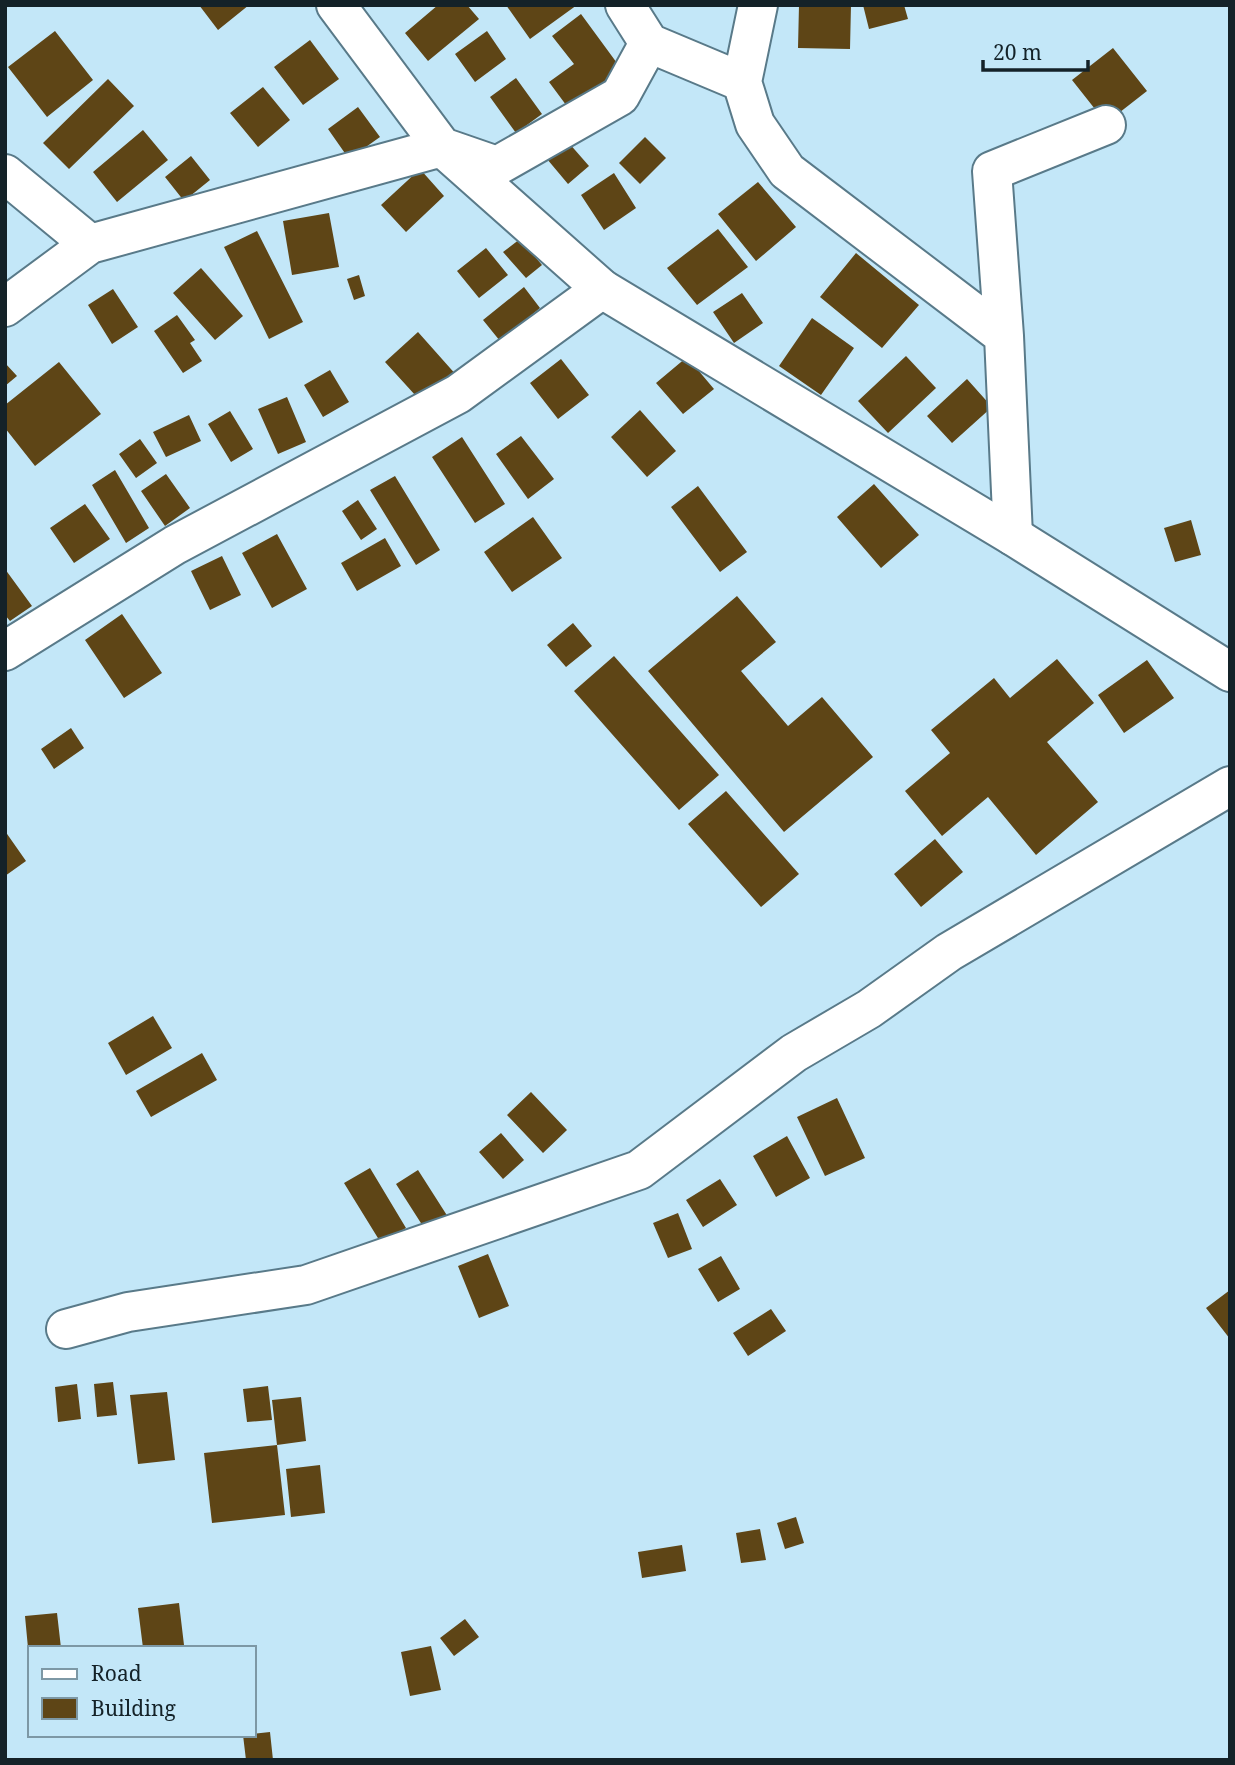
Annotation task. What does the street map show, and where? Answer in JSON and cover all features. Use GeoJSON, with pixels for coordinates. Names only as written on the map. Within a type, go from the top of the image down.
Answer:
{"type":"FeatureCollection","features":[{"type":"Feature","properties":{"kind":"street"},"geometry":{"type":"LineString","coordinates":[[336,5],[442,147],[602,289],[1013,536],[1230,672]]}},
{"type":"Feature","properties":{"kind":"street"},"geometry":{"type":"LineString","coordinates":[[625,5],[649,43],[742,82]]}},
{"type":"Feature","properties":{"kind":"street"},"geometry":{"type":"LineString","coordinates":[[758,5],[742,82],[755,124],[787,171],[1004,336]]}},
{"type":"Feature","properties":{"kind":"street"},"geometry":{"type":"LineString","coordinates":[[5,307],[90,244],[442,147],[497,166],[620,96],[649,43]]}},
{"type":"Feature","properties":{"kind":"street"},"geometry":{"type":"LineString","coordinates":[[1013,536],[1004,336],[992,172],[1106,125]]}},
{"type":"Feature","properties":{"kind":"street"},"geometry":{"type":"LineString","coordinates":[[5,174],[90,244]]}},
{"type":"Feature","properties":{"kind":"street"},"geometry":{"type":"LineString","coordinates":[[5,651],[175,545],[458,394],[602,289]]}},
{"type":"Feature","properties":{"kind":"street"},"geometry":{"type":"LineString","coordinates":[[66,1329],[128,1312],[306,1285],[639,1171],[794,1052],[869,1009],[949,952],[1230,786]]}},
{"type":"Feature","properties":{"kind":"building"},"geometry":{"type":"Polygon","coordinates":[[[199,5],[249,5],[218,30],[199,5]]]}},
{"type":"Feature","properties":{"kind":"building"},"geometry":{"type":"Polygon","coordinates":[[[438,5],[467,5],[479,19],[428,61],[405,33],[438,5]]]}},
{"type":"Feature","properties":{"kind":"building"},"geometry":{"type":"Polygon","coordinates":[[[506,5],[577,5],[530,39],[506,5]]]}},
{"type":"Feature","properties":{"kind":"building"},"geometry":{"type":"Polygon","coordinates":[[[799,5],[851,5],[850,49],[798,48],[799,5]]]}},
{"type":"Feature","properties":{"kind":"building"},"geometry":{"type":"Polygon","coordinates":[[[863,5],[904,5],[908,19],[869,29],[863,5]]]}},
{"type":"Feature","properties":{"kind":"building"},"geometry":{"type":"Polygon","coordinates":[[[581,14],[625,74],[572,113],[549,82],[574,64],[552,36],[581,14]]]}},
{"type":"Feature","properties":{"kind":"building"},"geometry":{"type":"Polygon","coordinates":[[[55,31],[93,80],[47,117],[8,67],[55,31]]]}},
{"type":"Feature","properties":{"kind":"building"},"geometry":{"type":"Polygon","coordinates":[[[487,31],[506,59],[475,82],[455,54],[487,31]]]}},
{"type":"Feature","properties":{"kind":"building"},"geometry":{"type":"Polygon","coordinates":[[[310,40],[339,79],[303,105],[274,67],[310,40]]]}},
{"type":"Feature","properties":{"kind":"building"},"geometry":{"type":"Polygon","coordinates":[[[1113,48],[1147,91],[1106,123],[1072,80],[1113,48]]]}},
{"type":"Feature","properties":{"kind":"building"},"geometry":{"type":"Polygon","coordinates":[[[516,78],[542,114],[516,133],[490,97],[516,78]]]}},
{"type":"Feature","properties":{"kind":"building"},"geometry":{"type":"Polygon","coordinates":[[[108,79],[134,106],[69,169],[43,143],[108,79]]]}},
{"type":"Feature","properties":{"kind":"building"},"geometry":{"type":"Polygon","coordinates":[[[263,87],[290,120],[258,147],[230,113],[263,87]]]}},
{"type":"Feature","properties":{"kind":"building"},"geometry":{"type":"Polygon","coordinates":[[[358,107],[380,137],[349,159],[328,129],[358,107]]]}},
{"type":"Feature","properties":{"kind":"building"},"geometry":{"type":"Polygon","coordinates":[[[143,130],[168,160],[117,202],[93,172],[143,130]]]}},
{"type":"Feature","properties":{"kind":"building"},"geometry":{"type":"Polygon","coordinates":[[[645,137],[666,158],[640,184],[619,163],[645,137]]]}},
{"type":"Feature","properties":{"kind":"building"},"geometry":{"type":"Polygon","coordinates":[[[568,142],[589,166],[568,184],[547,159],[568,142]]]}},
{"type":"Feature","properties":{"kind":"building"},"geometry":{"type":"Polygon","coordinates":[[[191,156],[210,180],[184,201],[165,177],[191,156]]]}},
{"type":"Feature","properties":{"kind":"building"},"geometry":{"type":"Polygon","coordinates":[[[420,169],[444,196],[406,232],[381,205],[420,169]]]}},
{"type":"Feature","properties":{"kind":"building"},"geometry":{"type":"Polygon","coordinates":[[[614,173],[636,208],[604,230],[581,195],[614,173]]]}},
{"type":"Feature","properties":{"kind":"building"},"geometry":{"type":"Polygon","coordinates":[[[758,182],[796,227],[756,261],[718,214],[758,182]]]}},
{"type":"Feature","properties":{"kind":"building"},"geometry":{"type":"Polygon","coordinates":[[[329,213],[339,267],[292,275],[283,221],[329,213]]]}},
{"type":"Feature","properties":{"kind":"building"},"geometry":{"type":"Polygon","coordinates":[[[718,229],[748,267],[697,305],[667,268],[718,229]]]}},
{"type":"Feature","properties":{"kind":"building"},"geometry":{"type":"Polygon","coordinates":[[[257,231],[303,322],[269,339],[224,247],[257,231]]]}},
{"type":"Feature","properties":{"kind":"building"},"geometry":{"type":"Polygon","coordinates":[[[520,239],[542,265],[526,278],[503,252],[520,239]]]}},
{"type":"Feature","properties":{"kind":"building"},"geometry":{"type":"Polygon","coordinates":[[[486,248],[508,275],[479,298],[457,271],[486,248]]]}},
{"type":"Feature","properties":{"kind":"building"},"geometry":{"type":"Polygon","coordinates":[[[856,253],[919,305],[882,348],[820,297],[856,253]]]}},
{"type":"Feature","properties":{"kind":"building"},"geometry":{"type":"Polygon","coordinates":[[[201,268],[243,316],[215,340],[173,293],[201,268]]]}},
{"type":"Feature","properties":{"kind":"building"},"geometry":{"type":"Polygon","coordinates":[[[359,275],[365,296],[354,300],[347,279],[359,275]]]}},
{"type":"Feature","properties":{"kind":"building"},"geometry":{"type":"Polygon","coordinates":[[[524,287],[540,308],[500,341],[483,320],[524,287]]]}},
{"type":"Feature","properties":{"kind":"building"},"geometry":{"type":"Polygon","coordinates":[[[113,289],[138,327],[112,344],[88,305],[113,289]]]}},
{"type":"Feature","properties":{"kind":"building"},"geometry":{"type":"Polygon","coordinates":[[[742,293],[763,323],[734,343],[713,312],[742,293]]]}},
{"type":"Feature","properties":{"kind":"building"},"geometry":{"type":"Polygon","coordinates":[[[177,315],[195,340],[190,343],[202,361],[183,373],[154,331],[177,315]]]}},
{"type":"Feature","properties":{"kind":"building"},"geometry":{"type":"Polygon","coordinates":[[[812,318],[854,348],[821,395],[779,366],[812,318]]]}},
{"type":"Feature","properties":{"kind":"building"},"geometry":{"type":"Polygon","coordinates":[[[418,332],[458,377],[426,407],[385,362],[418,332]]]}},
{"type":"Feature","properties":{"kind":"building"},"geometry":{"type":"Polygon","coordinates":[[[906,356],[936,388],[888,433],[858,401],[906,356]]]}},
{"type":"Feature","properties":{"kind":"building"},"geometry":{"type":"Polygon","coordinates":[[[687,357],[714,389],[683,414],[656,383],[687,357]]]}},
{"type":"Feature","properties":{"kind":"building"},"geometry":{"type":"Polygon","coordinates":[[[561,359],[589,395],[558,419],[530,383],[561,359]]]}},
{"type":"Feature","properties":{"kind":"building"},"geometry":{"type":"Polygon","coordinates":[[[59,362],[101,414],[35,466],[5,428],[5,405],[59,362]]]}},
{"type":"Feature","properties":{"kind":"building"},"geometry":{"type":"Polygon","coordinates":[[[5,363],[17,376],[5,386],[5,363]]]}},
{"type":"Feature","properties":{"kind":"building"},"geometry":{"type":"Polygon","coordinates":[[[330,370],[349,402],[323,417],[304,385],[330,370]]]}},
{"type":"Feature","properties":{"kind":"building"},"geometry":{"type":"Polygon","coordinates":[[[967,379],[992,407],[952,443],[927,416],[967,379]]]}},
{"type":"Feature","properties":{"kind":"building"},"geometry":{"type":"Polygon","coordinates":[[[287,397],[306,442],[278,454],[258,409],[287,397]]]}},
{"type":"Feature","properties":{"kind":"building"},"geometry":{"type":"Polygon","coordinates":[[[640,410],[676,451],[647,477],[611,437],[640,410]]]}},
{"type":"Feature","properties":{"kind":"building"},"geometry":{"type":"Polygon","coordinates":[[[230,411],[253,449],[231,462],[208,424],[230,411]]]}},
{"type":"Feature","properties":{"kind":"building"},"geometry":{"type":"Polygon","coordinates":[[[189,415],[201,441],[166,457],[153,432],[189,415]]]}},
{"type":"Feature","properties":{"kind":"building"},"geometry":{"type":"Polygon","coordinates":[[[521,436],[554,479],[528,499],[496,454],[521,436]]]}},
{"type":"Feature","properties":{"kind":"building"},"geometry":{"type":"Polygon","coordinates":[[[462,437],[505,504],[475,523],[432,457],[462,437]]]}},
{"type":"Feature","properties":{"kind":"building"},"geometry":{"type":"Polygon","coordinates":[[[140,439],[157,463],[136,478],[119,454],[140,439]]]}},
{"type":"Feature","properties":{"kind":"building"},"geometry":{"type":"Polygon","coordinates":[[[115,470],[149,528],[126,543],[92,485],[115,470]]]}},
{"type":"Feature","properties":{"kind":"building"},"geometry":{"type":"Polygon","coordinates":[[[166,474],[190,508],[165,526],[141,491],[166,474]]]}},
{"type":"Feature","properties":{"kind":"building"},"geometry":{"type":"Polygon","coordinates":[[[395,476],[440,550],[416,565],[370,490],[395,476]]]}},
{"type":"Feature","properties":{"kind":"building"},"geometry":{"type":"Polygon","coordinates":[[[874,484],[919,535],[881,568],[837,517],[874,484]]]}},
{"type":"Feature","properties":{"kind":"building"},"geometry":{"type":"Polygon","coordinates":[[[698,486],[747,552],[720,572],[671,507],[698,486]]]}},
{"type":"Feature","properties":{"kind":"building"},"geometry":{"type":"Polygon","coordinates":[[[358,500],[377,529],[361,540],[342,511],[358,500]]]}},
{"type":"Feature","properties":{"kind":"building"},"geometry":{"type":"Polygon","coordinates":[[[85,504],[110,539],[74,563],[50,528],[85,504]]]}},
{"type":"Feature","properties":{"kind":"building"},"geometry":{"type":"Polygon","coordinates":[[[533,517],[562,558],[512,592],[484,552],[533,517]]]}},
{"type":"Feature","properties":{"kind":"building"},"geometry":{"type":"Polygon","coordinates":[[[1191,520],[1201,555],[1175,562],[1164,528],[1191,520]]]}},
{"type":"Feature","properties":{"kind":"building"},"geometry":{"type":"Polygon","coordinates":[[[277,534],[307,589],[272,608],[242,553],[277,534]]]}},
{"type":"Feature","properties":{"kind":"building"},"geometry":{"type":"Polygon","coordinates":[[[385,538],[401,566],[357,591],[341,563],[385,538]]]}},
{"type":"Feature","properties":{"kind":"building"},"geometry":{"type":"Polygon","coordinates":[[[222,556],[241,595],[210,610],[191,571],[222,556]]]}},
{"type":"Feature","properties":{"kind":"building"},"geometry":{"type":"Polygon","coordinates":[[[5,569],[32,606],[10,621],[5,615],[5,569]]]}},
{"type":"Feature","properties":{"kind":"building"},"geometry":{"type":"Polygon","coordinates":[[[737,596],[776,642],[741,671],[788,726],[822,697],[873,757],[784,832],[648,671],[737,596]]]}},
{"type":"Feature","properties":{"kind":"building"},"geometry":{"type":"Polygon","coordinates":[[[122,614],[162,673],[124,698],[85,640],[122,614]]]}},
{"type":"Feature","properties":{"kind":"building"},"geometry":{"type":"Polygon","coordinates":[[[573,623],[592,646],[566,667],[547,645],[573,623]]]}},
{"type":"Feature","properties":{"kind":"building"},"geometry":{"type":"Polygon","coordinates":[[[614,656],[719,775],[679,810],[574,691],[614,656]]]}},
{"type":"Feature","properties":{"kind":"building"},"geometry":{"type":"Polygon","coordinates":[[[1057,659],[1094,703],[1047,742],[1098,802],[1036,855],[988,797],[942,836],[905,791],[950,753],[931,730],[994,678],[1010,698],[1057,659]]]}},
{"type":"Feature","properties":{"kind":"building"},"geometry":{"type":"Polygon","coordinates":[[[1147,660],[1174,698],[1124,733],[1098,695],[1147,660]]]}},
{"type":"Feature","properties":{"kind":"building"},"geometry":{"type":"Polygon","coordinates":[[[71,728],[84,748],[54,769],[41,749],[71,728]]]}},
{"type":"Feature","properties":{"kind":"building"},"geometry":{"type":"Polygon","coordinates":[[[726,791],[799,874],[761,907],[688,824],[726,791]]]}},
{"type":"Feature","properties":{"kind":"building"},"geometry":{"type":"Polygon","coordinates":[[[5,831],[26,861],[5,876],[5,831]]]}},
{"type":"Feature","properties":{"kind":"building"},"geometry":{"type":"Polygon","coordinates":[[[935,839],[963,872],[921,907],[894,874],[935,839]]]}},
{"type":"Feature","properties":{"kind":"building"},"geometry":{"type":"Polygon","coordinates":[[[153,1016],[172,1048],[126,1075],[108,1043],[153,1016]]]}},
{"type":"Feature","properties":{"kind":"building"},"geometry":{"type":"Polygon","coordinates":[[[202,1053],[217,1080],[151,1117],[136,1091],[202,1053]]]}},
{"type":"Feature","properties":{"kind":"building"},"geometry":{"type":"Polygon","coordinates":[[[531,1092],[567,1130],[543,1153],[507,1115],[531,1092]]]}},
{"type":"Feature","properties":{"kind":"building"},"geometry":{"type":"Polygon","coordinates":[[[837,1098],[865,1158],[825,1176],[797,1117],[837,1098]]]}},
{"type":"Feature","properties":{"kind":"building"},"geometry":{"type":"Polygon","coordinates":[[[501,1133],[524,1160],[503,1179],[479,1152],[501,1133]]]}},
{"type":"Feature","properties":{"kind":"building"},"geometry":{"type":"Polygon","coordinates":[[[787,1136],[810,1178],[776,1197],[753,1156],[787,1136]]]}},
{"type":"Feature","properties":{"kind":"building"},"geometry":{"type":"Polygon","coordinates":[[[370,1168],[406,1228],[381,1243],[344,1183],[370,1168]]]}},
{"type":"Feature","properties":{"kind":"building"},"geometry":{"type":"Polygon","coordinates":[[[418,1170],[448,1217],[426,1231],[396,1184],[418,1170]]]}},
{"type":"Feature","properties":{"kind":"building"},"geometry":{"type":"Polygon","coordinates":[[[720,1179],[737,1205],[703,1227],[686,1200],[720,1179]]]}},
{"type":"Feature","properties":{"kind":"building"},"geometry":{"type":"Polygon","coordinates":[[[678,1213],[692,1249],[668,1258],[653,1223],[678,1213]]]}},
{"type":"Feature","properties":{"kind":"building"},"geometry":{"type":"Polygon","coordinates":[[[488,1254],[509,1306],[479,1318],[458,1266],[488,1254]]]}},
{"type":"Feature","properties":{"kind":"building"},"geometry":{"type":"Polygon","coordinates":[[[721,1256],[740,1289],[718,1302],[698,1269],[721,1256]]]}},
{"type":"Feature","properties":{"kind":"building"},"geometry":{"type":"Polygon","coordinates":[[[1230,1290],[1230,1339],[1206,1308],[1230,1290]]]}},
{"type":"Feature","properties":{"kind":"building"},"geometry":{"type":"Polygon","coordinates":[[[771,1309],[786,1331],[748,1356],[733,1333],[771,1309]]]}},
{"type":"Feature","properties":{"kind":"building"},"geometry":{"type":"Polygon","coordinates":[[[113,1382],[117,1415],[97,1417],[94,1384],[113,1382]]]}},
{"type":"Feature","properties":{"kind":"building"},"geometry":{"type":"Polygon","coordinates":[[[77,1384],[81,1419],[58,1422],[55,1387],[77,1384]]]}},
{"type":"Feature","properties":{"kind":"building"},"geometry":{"type":"Polygon","coordinates":[[[268,1386],[272,1420],[247,1422],[243,1389],[268,1386]]]}},
{"type":"Feature","properties":{"kind":"building"},"geometry":{"type":"Polygon","coordinates":[[[167,1392],[175,1460],[138,1464],[130,1395],[167,1392]]]}},
{"type":"Feature","properties":{"kind":"building"},"geometry":{"type":"Polygon","coordinates":[[[301,1397],[306,1441],[277,1445],[272,1400],[301,1397]]]}},
{"type":"Feature","properties":{"kind":"building"},"geometry":{"type":"Polygon","coordinates":[[[277,1445],[285,1515],[212,1523],[204,1453],[277,1445]]]}},
{"type":"Feature","properties":{"kind":"building"},"geometry":{"type":"Polygon","coordinates":[[[320,1465],[325,1513],[291,1517],[286,1469],[320,1465]]]}},
{"type":"Feature","properties":{"kind":"building"},"geometry":{"type":"Polygon","coordinates":[[[796,1517],[804,1543],[785,1549],[777,1523],[796,1517]]]}},
{"type":"Feature","properties":{"kind":"building"},"geometry":{"type":"Polygon","coordinates":[[[760,1529],[766,1560],[741,1563],[736,1533],[760,1529]]]}},
{"type":"Feature","properties":{"kind":"building"},"geometry":{"type":"Polygon","coordinates":[[[682,1545],[686,1571],[642,1578],[638,1552],[682,1545]]]}},
{"type":"Feature","properties":{"kind":"building"},"geometry":{"type":"Polygon","coordinates":[[[179,1603],[184,1645],[143,1646],[138,1608],[179,1603]]]}},
{"type":"Feature","properties":{"kind":"building"},"geometry":{"type":"Polygon","coordinates":[[[57,1613],[61,1646],[28,1648],[25,1616],[57,1613]]]}},
{"type":"Feature","properties":{"kind":"building"},"geometry":{"type":"Polygon","coordinates":[[[465,1619],[479,1637],[454,1656],[440,1638],[465,1619]]]}},
{"type":"Feature","properties":{"kind":"building"},"geometry":{"type":"Polygon","coordinates":[[[431,1646],[441,1690],[410,1696],[401,1652],[431,1646]]]}},
{"type":"Feature","properties":{"kind":"building"},"geometry":{"type":"Polygon","coordinates":[[[270,1732],[273,1760],[246,1760],[243,1737],[256,1737],[256,1734],[270,1732]]]}}]}
